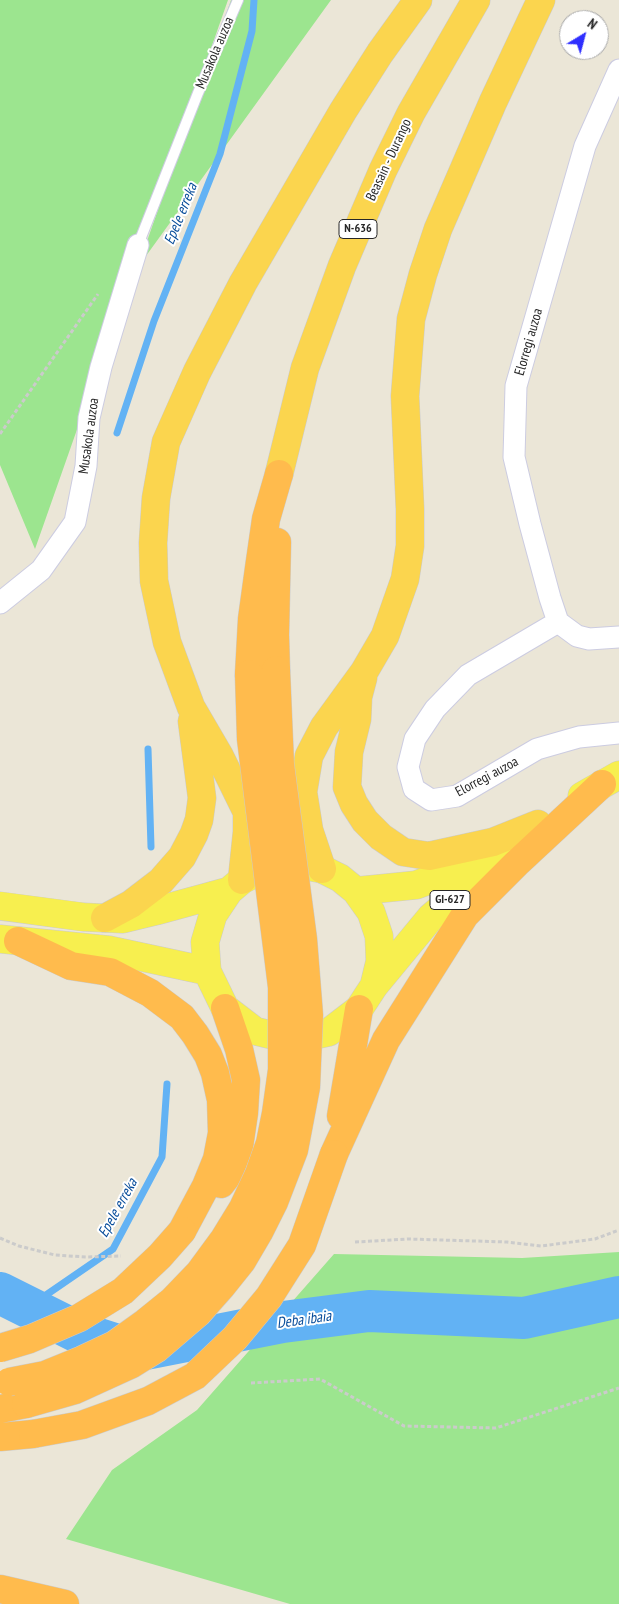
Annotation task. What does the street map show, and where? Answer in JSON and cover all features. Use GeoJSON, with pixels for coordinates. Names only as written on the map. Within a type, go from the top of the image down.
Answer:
{"type":"FeatureCollection","features":[{"type":"Feature","properties":{"kind":"highway"},"geometry":{"type":"LineString","coordinates":[[235,885],[246,842],[247,812],[219,755],[190,707],[167,642],[154,581],[153,542],[156,498],[166,442],[197,372],[243,283],[343,112],[380,53],[418,0]]}},
{"type":"Feature","properties":{"kind":"highway","name":"Beasain - Durango"},"geometry":{"type":"LineString","coordinates":[[279,474],[305,368],[342,266],[383,170],[411,113],[476,0]]}},
{"type":"Feature","properties":{"kind":"highway"},"geometry":{"type":"LineString","coordinates":[[322,869],[309,830],[303,792],[309,756],[324,727],[364,672],[385,636],[405,580],[410,546],[406,396],[412,319],[423,274],[438,229],[540,0]]}},
{"type":"Feature","properties":{"kind":"highway"},"geometry":{"type":"LineString","coordinates":[[0,1409],[26,1404],[75,1390],[132,1364],[156,1349],[198,1313],[242,1261],[274,1202],[294,1150],[306,1087],[309,1015],[303,939],[280,764],[275,606],[279,474]]}},
{"type":"Feature","properties":{"kind":"highway"},"geometry":{"type":"LineString","coordinates":[[4,1383],[45,1375],[106,1349],[146,1322],[172,1301],[199,1273],[224,1239],[243,1208],[259,1174],[270,1143],[282,1070],[282,987],[251,739],[249,674],[252,618],[258,568],[266,519],[279,474]]}},
{"type":"Feature","properties":{"kind":"highway"},"geometry":{"type":"LineString","coordinates":[[364,672],[358,697],[357,719],[349,752],[347,787],[364,821],[381,837],[402,852],[429,856],[493,842],[538,824]]}},
{"type":"Feature","properties":{"kind":"highway"},"geometry":{"type":"LineString","coordinates":[[106,918],[131,904],[161,881],[182,857],[194,834],[199,820],[202,798],[190,707]]}},
{"type":"Feature","properties":{"kind":"highway"},"geometry":{"type":"LineString","coordinates":[[0,1437],[33,1434],[82,1425],[148,1401],[195,1376],[235,1338],[269,1297],[302,1245],[334,1154],[386,1040],[465,915],[516,864],[611,779]]}},
{"type":"Feature","properties":{"kind":"highway"},"geometry":{"type":"LineString","coordinates":[[9,940],[71,966],[110,972],[150,993],[182,1017],[208,1055],[215,1073],[221,1100],[222,1133],[217,1158],[206,1186],[182,1231]]}},
{"type":"Feature","properties":{"kind":"highway"},"geometry":{"type":"LineString","coordinates":[[0,1348],[30,1339],[79,1318],[123,1291],[160,1256],[228,1175],[239,1147],[246,1080],[240,1049],[225,1008]]}},
{"type":"Feature","properties":{"kind":"highway"},"geometry":{"type":"LineString","coordinates":[[334,1154],[359,1009]]}},
{"type":"Feature","properties":{"kind":"highway"},"geometry":{"type":"LineString","coordinates":[[0,1589],[65,1604]]}},
{"type":"Feature","properties":{"kind":"main road","name":"GI-627"},"geometry":{"type":"LineString","coordinates":[[356,891],[416,885],[449,873],[538,824],[611,779]]}},
{"type":"Feature","properties":{"kind":"main road","name":"GI-627"},"geometry":{"type":"LineString","coordinates":[[235,885],[212,915],[205,942],[207,971],[225,1008],[255,1031],[292,1040],[329,1032],[359,1009],[374,986],[431,917],[538,824]]}},
{"type":"Feature","properties":{"kind":"main road","name":"GI-627"},"geometry":{"type":"LineString","coordinates":[[0,906],[83,917],[123,919],[156,912],[235,885],[267,867],[295,864],[322,869],[340,878],[356,891],[371,912],[379,936],[380,961],[374,986]]}},
{"type":"Feature","properties":{"kind":"main road"},"geometry":{"type":"LineString","coordinates":[[9,940],[109,950],[207,971]]}},
{"type":"Feature","properties":{"kind":"street","name":"Elorregi auzoa"},"geometry":{"type":"LineString","coordinates":[[619,70],[585,146],[516,386],[514,457],[550,598],[558,622],[468,675],[435,709],[415,740],[408,767],[414,789],[431,800],[457,796],[537,749],[579,737],[619,733]]}},
{"type":"Feature","properties":{"kind":"street","name":"Musakola auzoa"},"geometry":{"type":"LineString","coordinates":[[0,603],[41,570],[75,522],[86,466],[91,409],[101,367],[138,245]]}},
{"type":"Feature","properties":{"kind":"street"},"geometry":{"type":"LineString","coordinates":[[558,622],[577,636],[589,639],[619,637]]}},
{"type":"Feature","properties":{"kind":"lane","name":"Musakola auzoa"},"geometry":{"type":"LineString","coordinates":[[138,245],[198,93],[238,0]]}},
{"type":"Feature","properties":{"kind":"path"},"geometry":{"type":"LineString","coordinates":[[0,434],[99,293]]}},
{"type":"Feature","properties":{"kind":"path"},"geometry":{"type":"LineString","coordinates":[[355,1242],[408,1240],[507,1242],[541,1246],[595,1239],[619,1230]]}},
{"type":"Feature","properties":{"kind":"path"},"geometry":{"type":"LineString","coordinates":[[0,1238],[19,1246],[55,1255],[86,1257],[129,1255]]}},
{"type":"Feature","properties":{"kind":"path"},"geometry":{"type":"LineString","coordinates":[[251,1383],[320,1380],[404,1426],[487,1428],[496,1428],[619,1388]]}},
{"type":"Feature","properties":{"kind":"green space"},"geometry":{"type":"Polygon","coordinates":[[[0,0],[228,0],[35,549],[0,465],[0,0]]]}},
{"type":"Feature","properties":{"kind":"green space"},"geometry":{"type":"Polygon","coordinates":[[[231,0],[331,0],[138,267],[231,0]]]}},
{"type":"Feature","properties":{"kind":"green space"},"geometry":{"type":"Polygon","coordinates":[[[619,1252],[619,1604],[290,1604],[66,1539],[112,1470],[197,1410],[334,1254],[522,1258],[619,1252]]]}},
{"type":"Feature","properties":{"kind":"waterway","name":"Epele erreka"},"geometry":{"type":"LineString","coordinates":[[117,433],[154,321],[220,154],[252,31],[254,0]]}},
{"type":"Feature","properties":{"kind":"waterway"},"geometry":{"type":"LineString","coordinates":[[148,749],[151,847]]}},
{"type":"Feature","properties":{"kind":"waterway","name":"Epele erreka"},"geometry":{"type":"LineString","coordinates":[[30,1306],[113,1249],[162,1157],[167,1084]]}},
{"type":"Feature","properties":{"kind":"waterway","name":"Deba ibaia"},"geometry":{"type":"LineString","coordinates":[[0,1293],[80,1333],[136,1351],[283,1322],[369,1311],[524,1318],[619,1297]]}}]}
